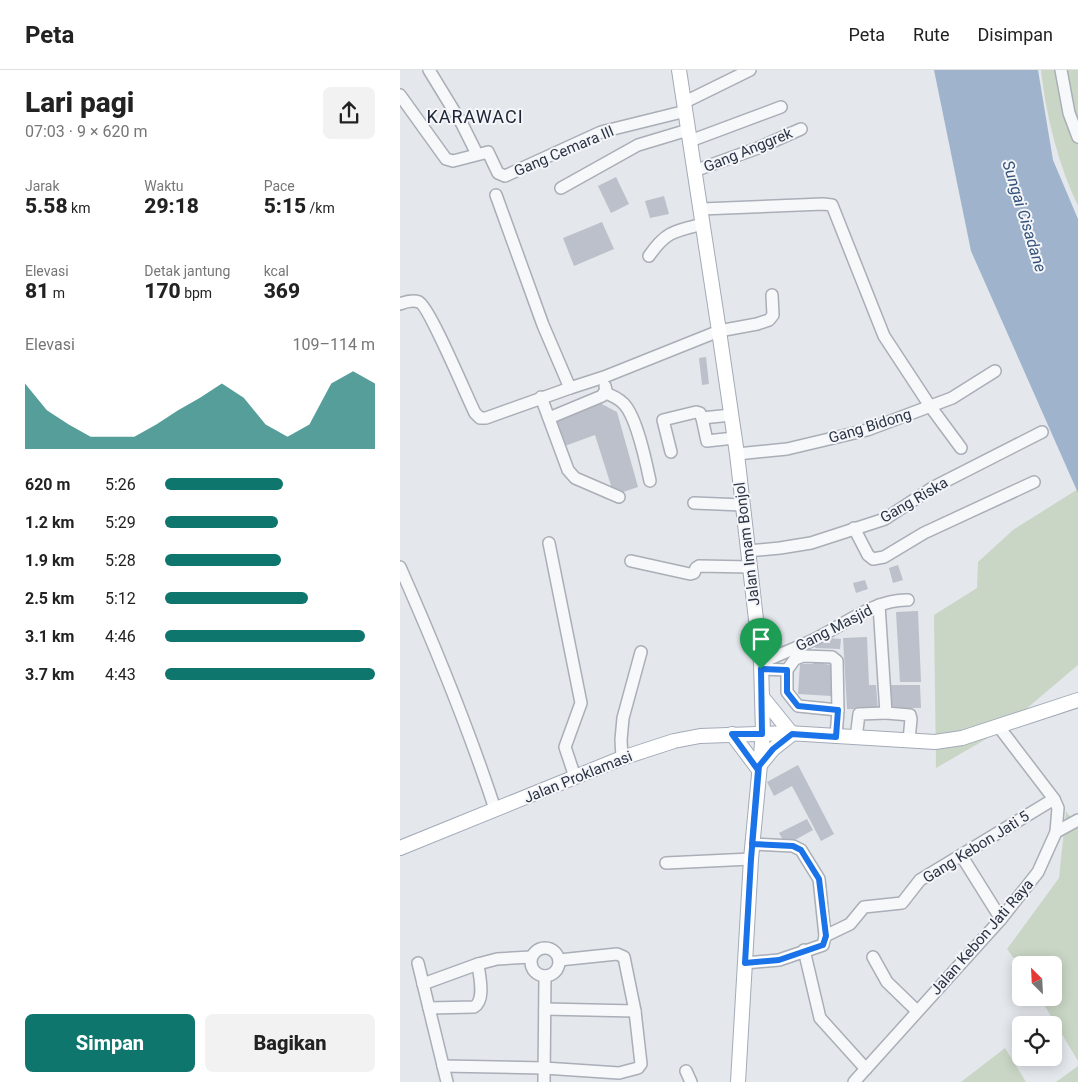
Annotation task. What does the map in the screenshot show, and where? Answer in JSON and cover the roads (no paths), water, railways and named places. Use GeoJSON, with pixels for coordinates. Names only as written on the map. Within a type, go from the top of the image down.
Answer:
{"type":"FeatureCollection","features":[{"type":"Feature","properties":{"kind":"main road","name":"Jalan Imam Bonjol"},"geometry":{"type":"LineString","coordinates":[[679,70],[731,415],[761,666],[762,734],[752,844],[738,1082]]}},
{"type":"Feature","properties":{"kind":"main road"},"geometry":{"type":"LineString","coordinates":[[732,734],[759,768],[773,749],[792,734],[762,697]]}},
{"type":"Feature","properties":{"kind":"main road","name":"Jalan Proklamasi"},"geometry":{"type":"LineString","coordinates":[[400,848],[622,758],[674,741],[700,736],[732,734],[792,734],[936,742],[962,738],[1077,702]]}},
{"type":"Feature","properties":{"kind":"street"},"geometry":{"type":"LineString","coordinates":[[400,95],[446,159],[453,161],[477,154],[462,124],[428,70]]}},
{"type":"Feature","properties":{"kind":"street"},"geometry":{"type":"LineString","coordinates":[[685,106],[750,70]]}},
{"type":"Feature","properties":{"kind":"street"},"geometry":{"type":"LineString","coordinates":[[1061,70],[1069,112],[1078,137]]}},
{"type":"Feature","properties":{"kind":"street","name":"Gang Cemara III"},"geometry":{"type":"LineString","coordinates":[[477,154],[488,152],[498,173],[505,176],[601,132],[685,106]]}},
{"type":"Feature","properties":{"kind":"street"},"geometry":{"type":"LineString","coordinates":[[561,188],[638,145],[689,135],[781,107]]}},
{"type":"Feature","properties":{"kind":"street","name":"Gang Anggrek"},"geometry":{"type":"LineString","coordinates":[[694,172],[758,148],[801,129]]}},
{"type":"Feature","properties":{"kind":"street"},"geometry":{"type":"LineString","coordinates":[[496,195],[543,325],[570,388]]}},
{"type":"Feature","properties":{"kind":"street"},"geometry":{"type":"LineString","coordinates":[[700,209],[832,205],[884,336],[930,406],[961,448]]}},
{"type":"Feature","properties":{"kind":"street"},"geometry":{"type":"LineString","coordinates":[[649,256],[666,236],[678,230],[703,224]]}},
{"type":"Feature","properties":{"kind":"street"},"geometry":{"type":"LineString","coordinates":[[400,304],[412,301],[423,305],[434,322],[475,413],[480,418],[486,418],[541,397],[604,377],[719,331],[769,320],[773,315],[772,295]]}},
{"type":"Feature","properties":{"kind":"street","name":"Gang Bidong"},"geometry":{"type":"LineString","coordinates":[[736,454],[787,449],[866,430],[952,398],[995,371]]}},
{"type":"Feature","properties":{"kind":"street"},"geometry":{"type":"LineString","coordinates":[[604,377],[606,390],[604,393]]}},
{"type":"Feature","properties":{"kind":"street"},"geometry":{"type":"LineString","coordinates":[[548,418],[604,393],[614,396],[625,405],[632,417],[650,481]]}},
{"type":"Feature","properties":{"kind":"street"},"geometry":{"type":"LineString","coordinates":[[541,397],[568,470],[576,478],[619,497]]}},
{"type":"Feature","properties":{"kind":"street"},"geometry":{"type":"LineString","coordinates":[[671,452],[663,420],[696,412],[702,418],[707,441],[734,438]]}},
{"type":"Feature","properties":{"kind":"street"},"geometry":{"type":"LineString","coordinates":[[702,418],[731,415]]}},
{"type":"Feature","properties":{"kind":"street","name":"Gang Riska"},"geometry":{"type":"LineString","coordinates":[[748,551],[811,543],[885,519],[932,488],[1042,432]]}},
{"type":"Feature","properties":{"kind":"street"},"geometry":{"type":"LineString","coordinates":[[854,528],[868,555],[873,559],[884,557],[924,533],[1034,482]]}},
{"type":"Feature","properties":{"kind":"street"},"geometry":{"type":"LineString","coordinates":[[694,503],[743,506]]}},
{"type":"Feature","properties":{"kind":"street"},"geometry":{"type":"LineString","coordinates":[[549,543],[581,703],[565,748],[575,777]]}},
{"type":"Feature","properties":{"kind":"street"},"geometry":{"type":"LineString","coordinates":[[631,561],[690,574],[694,573],[699,566],[750,568]]}},
{"type":"Feature","properties":{"kind":"street"},"geometry":{"type":"LineString","coordinates":[[400,567],[460,713],[495,809]]}},
{"type":"Feature","properties":{"kind":"street","name":"Gang Masjid"},"geometry":{"type":"LineString","coordinates":[[761,666],[879,605],[895,600],[908,600]]}},
{"type":"Feature","properties":{"kind":"street"},"geometry":{"type":"LineString","coordinates":[[879,605],[886,713]]}},
{"type":"Feature","properties":{"kind":"street"},"geometry":{"type":"LineString","coordinates":[[622,758],[623,718],[640,652]]}},
{"type":"Feature","properties":{"kind":"street"},"geometry":{"type":"LineString","coordinates":[[836,737],[838,710],[838,661],[832,658],[803,656],[795,659],[787,670],[787,692],[798,706],[838,710]]}},
{"type":"Feature","properties":{"kind":"street"},"geometry":{"type":"LineString","coordinates":[[761,666],[787,670]]}},
{"type":"Feature","properties":{"kind":"street"},"geometry":{"type":"LineString","coordinates":[[856,738],[860,714],[886,713],[910,715],[912,719],[910,740]]}},
{"type":"Feature","properties":{"kind":"street"},"geometry":{"type":"LineString","coordinates":[[999,726],[1054,799]]}},
{"type":"Feature","properties":{"kind":"street","name":"Jalan Kebon Jati Raya"},"geometry":{"type":"LineString","coordinates":[[854,1082],[1001,919],[1038,872],[1056,832],[1058,808],[1054,799]]}},
{"type":"Feature","properties":{"kind":"street","name":"Gang Kebon Jati 5"},"geometry":{"type":"LineString","coordinates":[[804,950],[823,945],[826,936],[850,924],[864,907],[902,903],[920,880],[1054,799]]}},
{"type":"Feature","properties":{"kind":"street"},"geometry":{"type":"LineString","coordinates":[[1056,832],[1078,820]]}},
{"type":"Feature","properties":{"kind":"street"},"geometry":{"type":"LineString","coordinates":[[752,844],[793,846],[801,850],[819,879],[826,936]]}},
{"type":"Feature","properties":{"kind":"street"},"geometry":{"type":"LineString","coordinates":[[961,855],[1001,919]]}},
{"type":"Feature","properties":{"kind":"street"},"geometry":{"type":"LineString","coordinates":[[666,863],[751,859]]}},
{"type":"Feature","properties":{"kind":"street"},"geometry":{"type":"LineString","coordinates":[[546,947],[555,951],[559,960],[557,969],[550,975],[541,976],[533,970],[531,957],[537,949],[546,947]]}},
{"type":"Feature","properties":{"kind":"street"},"geometry":{"type":"LineString","coordinates":[[745,963],[779,960],[804,950],[820,1018],[866,1069]]}},
{"type":"Feature","properties":{"kind":"street"},"geometry":{"type":"LineString","coordinates":[[443,1066],[544,1068],[619,1078],[635,1070],[641,1064],[635,1011],[624,957],[617,954],[559,960]]}},
{"type":"Feature","properties":{"kind":"street"},"geometry":{"type":"LineString","coordinates":[[423,984],[497,959],[531,957]]}},
{"type":"Feature","properties":{"kind":"street"},"geometry":{"type":"LineString","coordinates":[[873,957],[887,982],[917,1011]]}},
{"type":"Feature","properties":{"kind":"street"},"geometry":{"type":"LineString","coordinates":[[418,963],[448,1082]]}},
{"type":"Feature","properties":{"kind":"street"},"geometry":{"type":"LineString","coordinates":[[429,1008],[474,1007],[478,1004],[480,998],[478,964]]}},
{"type":"Feature","properties":{"kind":"street"},"geometry":{"type":"LineString","coordinates":[[544,1082],[545,976]]}},
{"type":"Feature","properties":{"kind":"street"},"geometry":{"type":"LineString","coordinates":[[545,1009],[635,1011]]}},
{"type":"Feature","properties":{"kind":"water","name":"Sungai Cisadane"},"geometry":{"type":"Polygon","coordinates":[[[934,70],[1038,70],[1053,160],[1078,219],[1078,493],[971,251],[934,70]]]}},
{"type":"Feature","properties":{"kind":"district","name":"KARAWACI"},"geometry":{"type":"Point","coordinates":[475,117]}}]}
